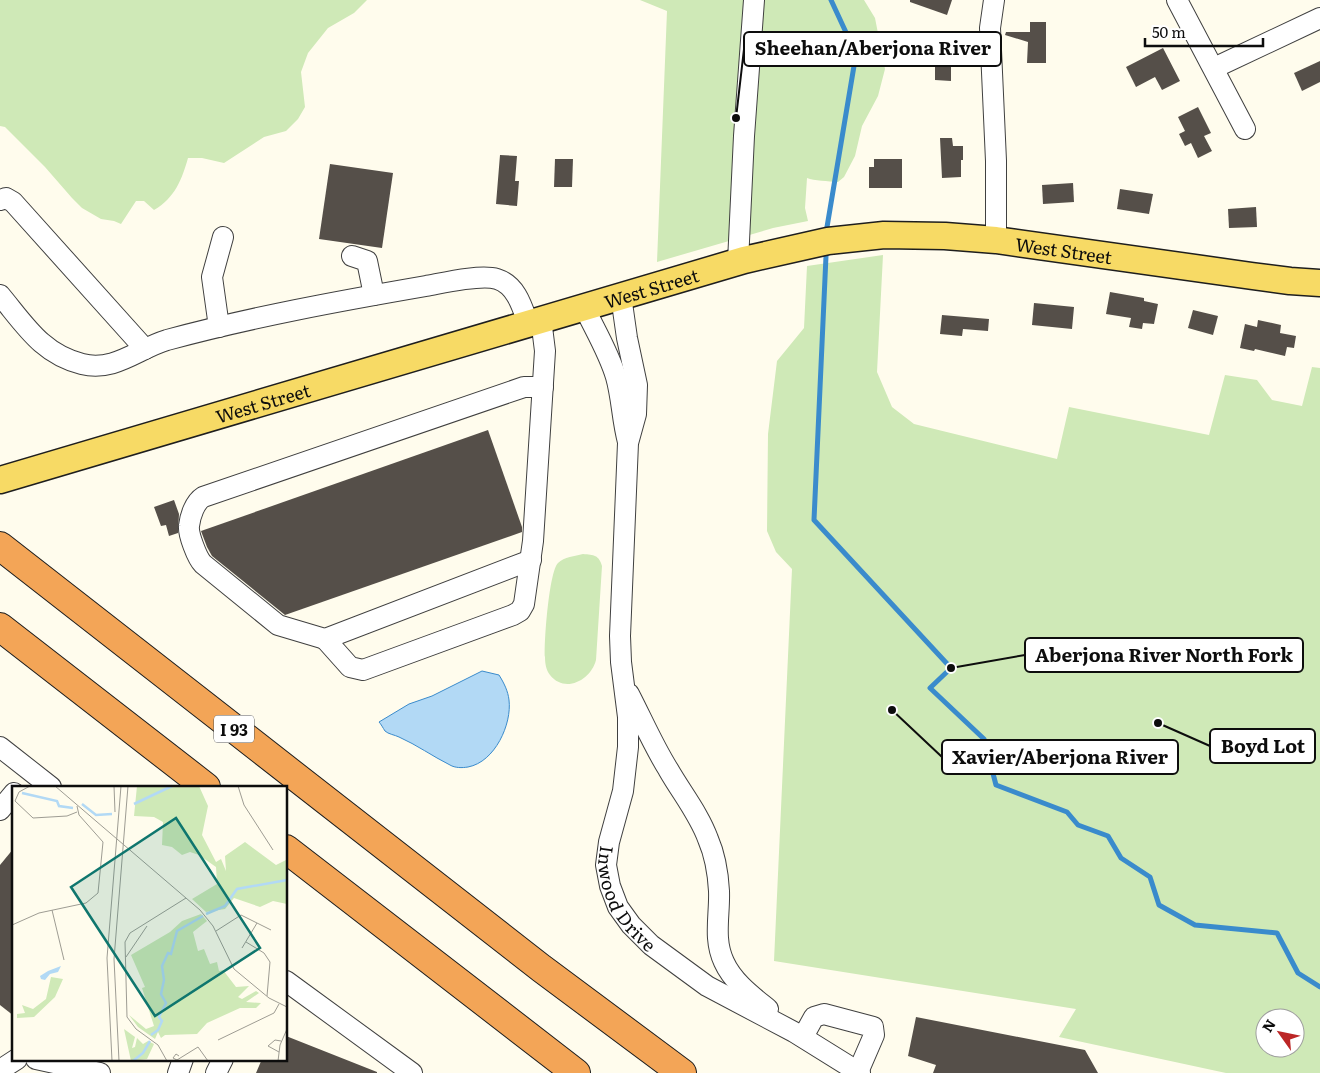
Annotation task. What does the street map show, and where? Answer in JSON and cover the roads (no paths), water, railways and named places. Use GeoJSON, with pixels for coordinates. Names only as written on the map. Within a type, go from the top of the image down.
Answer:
{"type":"FeatureCollection","features":[{"type":"Feature","properties":{"kind":"highway","name":"I 93"},"geometry":{"type":"LineString","coordinates":[[0,546],[541,968],[682,1073]]}},
{"type":"Feature","properties":{"kind":"highway"},"geometry":{"type":"LineString","coordinates":[[0,626],[205,786]]}},
{"type":"Feature","properties":{"kind":"highway"},"geometry":{"type":"LineString","coordinates":[[288,851],[576,1073]]}},
{"type":"Feature","properties":{"kind":"main road","name":"West Street"},"geometry":{"type":"LineString","coordinates":[[9,477],[772,252],[828,241],[884,235],[945,236],[996,240],[1290,281],[1320,282]]}},
{"type":"Feature","properties":{"kind":"street"},"geometry":{"type":"LineString","coordinates":[[738,262],[744,136],[754,0]]}},
{"type":"Feature","properties":{"kind":"street"},"geometry":{"type":"LineString","coordinates":[[994,0],[990,28],[996,160],[996,240]]}},
{"type":"Feature","properties":{"kind":"street"},"geometry":{"type":"LineString","coordinates":[[1177,0],[1245,128]]}},
{"type":"Feature","properties":{"kind":"street"},"geometry":{"type":"LineString","coordinates":[[1214,68],[1320,18]]}},
{"type":"Feature","properties":{"kind":"street"},"geometry":{"type":"LineString","coordinates":[[0,200],[6,198],[13,202],[145,349]]}},
{"type":"Feature","properties":{"kind":"street"},"geometry":{"type":"LineString","coordinates":[[219,327],[212,277],[223,237]]}},
{"type":"Feature","properties":{"kind":"street"},"geometry":{"type":"LineString","coordinates":[[352,256],[367,262],[374,295]]}},
{"type":"Feature","properties":{"kind":"street"},"geometry":{"type":"LineString","coordinates":[[0,295],[42,345],[55,354],[71,361],[95,366],[108,365],[164,341],[219,327],[374,295],[471,279],[492,278],[502,282],[514,292],[535,321],[545,351],[543,387],[531,560],[524,604],[520,611],[513,615],[363,670],[350,667],[325,639],[278,625],[201,562],[197,557],[189,528],[198,500],[524,387],[543,387]]}},
{"type":"Feature","properties":{"kind":"street","name":"Inwood Drive"},"geometry":{"type":"LineString","coordinates":[[621,296],[626,338],[637,385],[636,414],[628,444],[620,636],[628,717],[625,777],[606,858],[610,886],[622,914],[631,925],[663,954],[720,994],[798,1034],[859,1072]]}},
{"type":"Feature","properties":{"kind":"street","name":"Inwood Drive"},"geometry":{"type":"LineString","coordinates":[[584,307],[615,375],[620,394],[621,415],[628,444]]}},
{"type":"Feature","properties":{"kind":"street"},"geometry":{"type":"LineString","coordinates":[[325,639],[531,560]]}},
{"type":"Feature","properties":{"kind":"street","name":"Inwood Drive"},"geometry":{"type":"LineString","coordinates":[[624,684],[658,753],[708,837],[718,872],[717,931],[719,949],[724,964],[740,985],[798,1034]]}},
{"type":"Feature","properties":{"kind":"street"},"geometry":{"type":"LineString","coordinates":[[0,747],[50,786]]}},
{"type":"Feature","properties":{"kind":"street"},"geometry":{"type":"LineString","coordinates":[[19,786],[30,771]]}},
{"type":"Feature","properties":{"kind":"street"},"geometry":{"type":"LineString","coordinates":[[0,810],[12,795]]}},
{"type":"Feature","properties":{"kind":"street"},"geometry":{"type":"LineString","coordinates":[[288,981],[412,1073]]}},
{"type":"Feature","properties":{"kind":"street"},"geometry":{"type":"LineString","coordinates":[[798,1034],[814,1017],[824,1014],[873,1027],[874,1034],[859,1072]]}},
{"type":"Feature","properties":{"kind":"street"},"geometry":{"type":"LineString","coordinates":[[0,1070],[15,1060]]}},
{"type":"Feature","properties":{"kind":"street"},"geometry":{"type":"LineString","coordinates":[[41,1060],[100,1073]]}},
{"type":"Feature","properties":{"kind":"street"},"geometry":{"type":"LineString","coordinates":[[178,1073],[183,1060]]}},
{"type":"Feature","properties":{"kind":"street"},"geometry":{"type":"LineString","coordinates":[[216,1073],[222,1060]]}},
{"type":"Feature","properties":{"kind":"water"},"geometry":{"type":"Polygon","coordinates":[[[482,671],[499,675],[508,693],[509,710],[508,720],[500,741],[494,750],[478,764],[459,768],[452,766],[406,740],[386,732],[379,722],[409,704],[432,696],[482,671]]]}},
{"type":"Feature","properties":{"kind":"waterway"},"geometry":{"type":"LineString","coordinates":[[827,227],[856,54],[831,0]]}},
{"type":"Feature","properties":{"kind":"waterway"},"geometry":{"type":"LineString","coordinates":[[826,256],[814,520],[951,668],[930,688],[984,739],[996,785],[1067,812],[1078,825],[1108,836],[1121,858],[1150,877],[1159,905],[1195,925],[1277,933],[1298,973],[1320,987]]}},
{"type":"Feature","properties":{"kind":"place","name":"Sheehan/Aberjona River"},"geometry":{"type":"Point","coordinates":[736,118]}},
{"type":"Feature","properties":{"kind":"place","name":"Aberjona River North Fork"},"geometry":{"type":"Point","coordinates":[951,668]}},
{"type":"Feature","properties":{"kind":"place","name":"Xavier/Aberjona River"},"geometry":{"type":"Point","coordinates":[892,710]}},
{"type":"Feature","properties":{"kind":"place","name":"Boyd Lot"},"geometry":{"type":"Point","coordinates":[1158,723]}}]}
